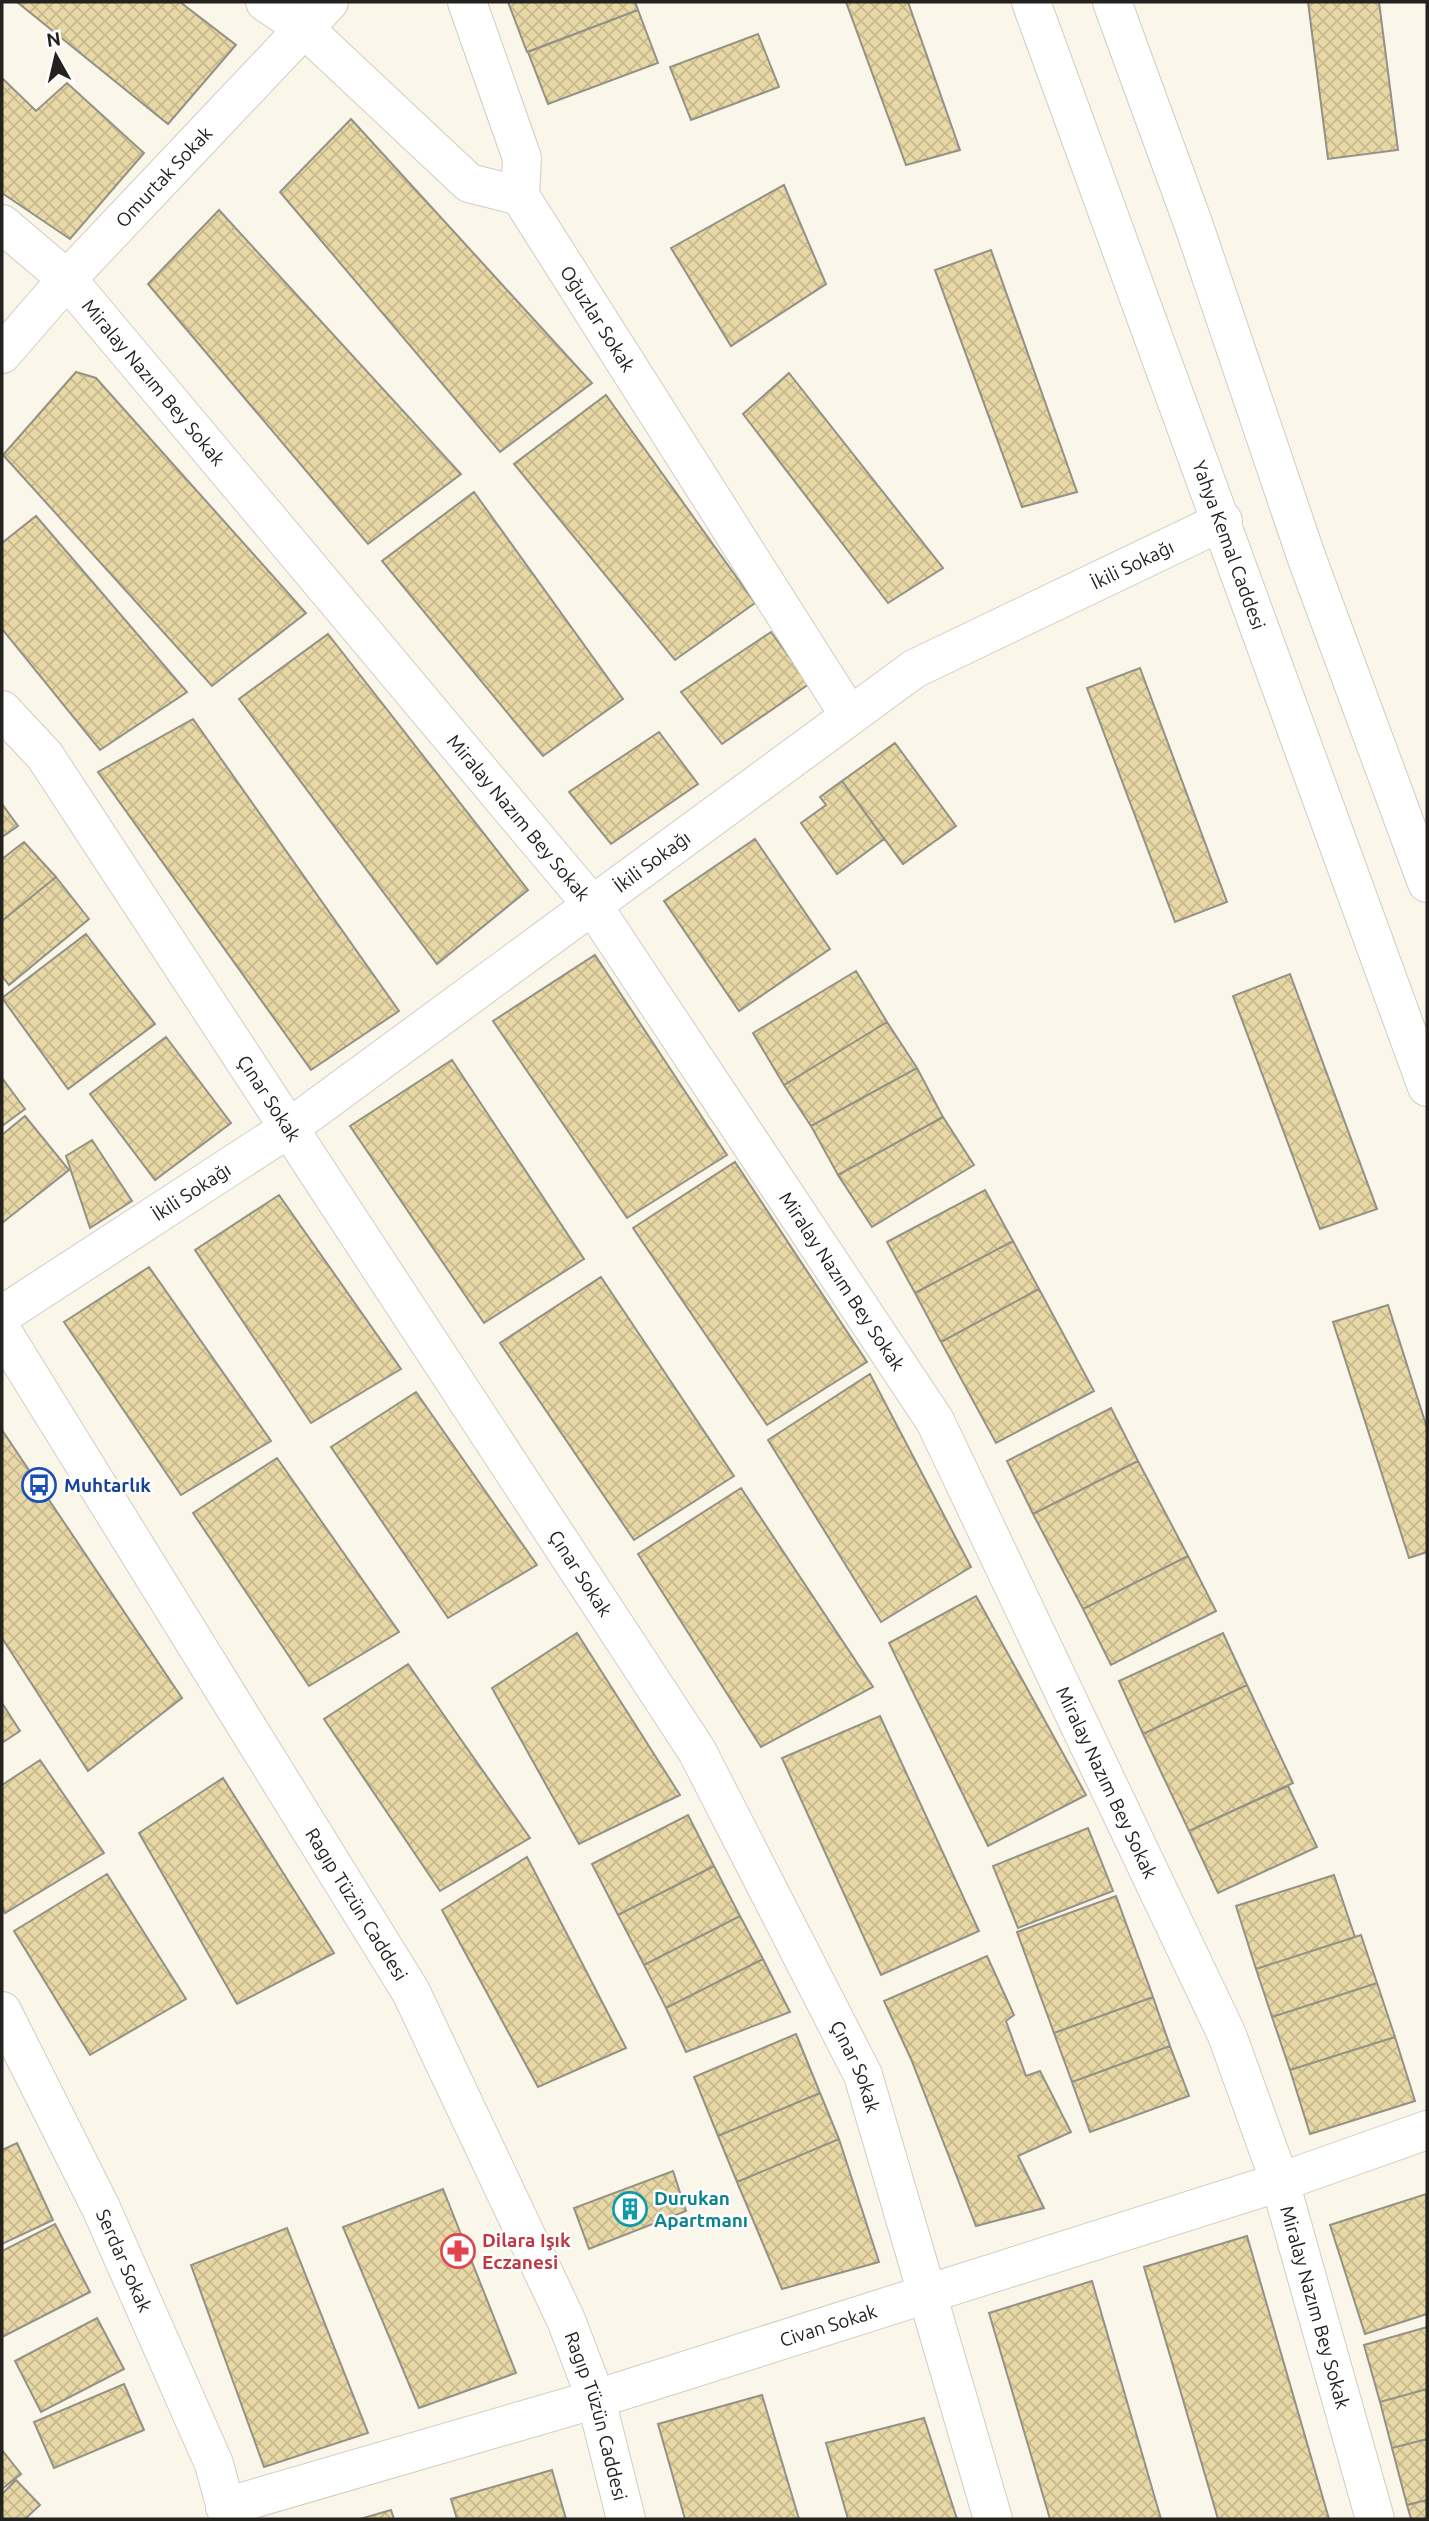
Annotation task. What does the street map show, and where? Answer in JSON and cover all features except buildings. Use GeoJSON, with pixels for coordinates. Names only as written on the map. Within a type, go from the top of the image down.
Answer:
{"type":"FeatureCollection","features":[{"type":"Feature","properties":{"kind":"street"},"geometry":{"type":"LineString","coordinates":[[265,2],[317,15],[469,183],[520,196],[522,159],[467,2]]}},
{"type":"Feature","properties":{"kind":"street","name":"Yahya Kemal Caddesi"},"geometry":{"type":"LineString","coordinates":[[1031,2],[1427,1087]]}},
{"type":"Feature","properties":{"kind":"street"},"geometry":{"type":"LineString","coordinates":[[1112,2],[1194,226],[1306,556],[1427,883]]}},
{"type":"Feature","properties":{"kind":"street","name":"Omurtak Sokak"},"geometry":{"type":"LineString","coordinates":[[2,354],[67,279],[317,15]]}},
{"type":"Feature","properties":{"kind":"street","name":"Oğuzlar Sokak"},"geometry":{"type":"LineString","coordinates":[[520,196],[849,715]]}},
{"type":"Feature","properties":{"kind":"street","name":"Miralay Nazım Bey Sokak"},"geometry":{"type":"LineString","coordinates":[[2,224],[67,279],[593,906],[935,1422],[1227,2035],[1280,2182],[1375,2519]]}},
{"type":"Feature","properties":{"kind":"street","name":"İkili Sokağı"},"geometry":{"type":"LineString","coordinates":[[2,1315],[289,1128],[914,669],[1223,522]]}},
{"type":"Feature","properties":{"kind":"street","name":"Çınar Sokak"},"geometry":{"type":"LineString","coordinates":[[2,710],[45,756],[697,1751],[863,2075],[993,2519]]}},
{"type":"Feature","properties":{"kind":"street","name":"Ragıp Tüzün Caddesi"},"geometry":{"type":"LineString","coordinates":[[2,1331],[411,1992],[566,2320],[596,2399],[626,2519]]}},
{"type":"Feature","properties":{"kind":"street","name":"Serdar Sokak"},"geometry":{"type":"LineString","coordinates":[[2,2011],[101,2208],[214,2464],[227,2513]]}},
{"type":"Feature","properties":{"kind":"street","name":"Civan Sokak"},"geometry":{"type":"LineString","coordinates":[[227,2513],[1280,2182],[1427,2130]]}},
{"type":"Feature","properties":{"kind":"place","name":"Muhtarlık"},"geometry":{"type":"Point","coordinates":[39,1485]}},
{"type":"Feature","properties":{"kind":"place","name":"Durukan Apartmanı"},"geometry":{"type":"Point","coordinates":[630,2209]}},
{"type":"Feature","properties":{"kind":"place","name":"Dilara Işık Eczanesi"},"geometry":{"type":"Point","coordinates":[458,2251]}}]}
